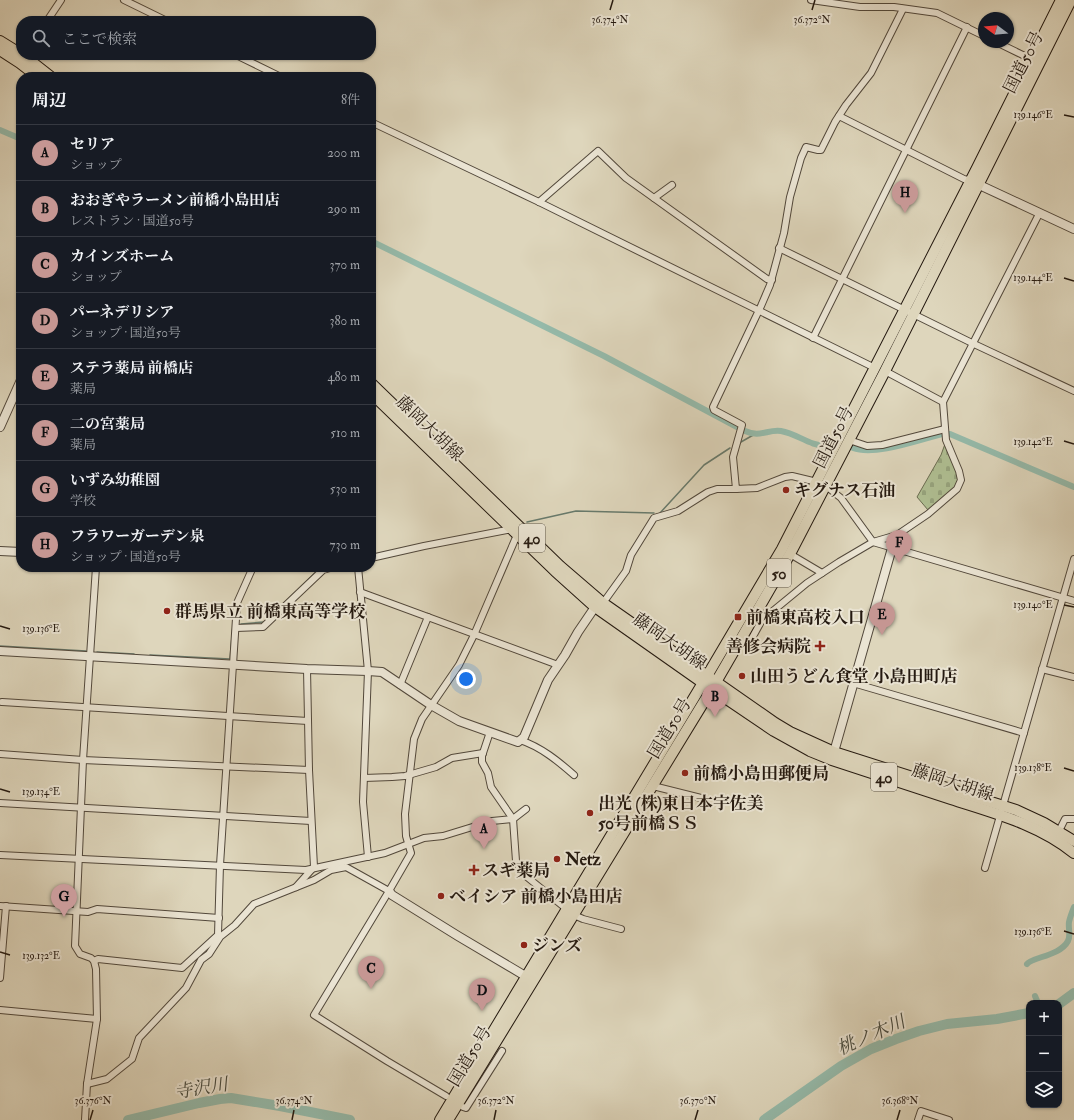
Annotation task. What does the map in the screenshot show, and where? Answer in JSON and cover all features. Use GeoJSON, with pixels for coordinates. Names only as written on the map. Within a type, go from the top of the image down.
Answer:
{"type":"FeatureCollection","features":[{"type":"Feature","properties":{"kind":"main road","name":"国道50号"},"geometry":{"type":"LineString","coordinates":[[975,183],[1031,59],[1065,2]]}},
{"type":"Feature","properties":{"kind":"main road","name":"国道50号"},"geometry":{"type":"LineString","coordinates":[[448,1120],[570,912],[709,683],[790,554],[821,484],[975,183],[1065,2]]}},
{"type":"Feature","properties":{"kind":"main road"},"geometry":{"type":"LineString","coordinates":[[0,41],[16,51]]}},
{"type":"Feature","properties":{"kind":"main road"},"geometry":{"type":"LineString","coordinates":[[0,50],[32,72]]}},
{"type":"Feature","properties":{"kind":"main road"},"geometry":{"type":"LineString","coordinates":[[29,60],[45,72]]}},
{"type":"Feature","properties":{"kind":"main road","name":"国道50号"},"geometry":{"type":"LineString","coordinates":[[440,1120],[527,977],[653,786],[782,549],[849,440],[880,370]]}},
{"type":"Feature","properties":{"kind":"main road","name":"藤岡大胡線"},"geometry":{"type":"LineString","coordinates":[[376,388],[599,605]]}},
{"type":"Feature","properties":{"kind":"main road","name":"藤岡大胡線"},"geometry":{"type":"LineString","coordinates":[[376,398],[555,571],[599,605],[774,731],[810,751],[832,760],[1002,810],[1032,817],[1059,831],[1074,841]]}},
{"type":"Feature","properties":{"kind":"main road","name":"藤岡大胡線"},"geometry":{"type":"LineString","coordinates":[[709,683],[790,732],[834,752],[1002,810],[1040,830],[1074,853]]}},
{"type":"Feature","properties":{"kind":"street"},"geometry":{"type":"LineString","coordinates":[[50,16],[61,0]]}},
{"type":"Feature","properties":{"kind":"street"},"geometry":{"type":"LineString","coordinates":[[124,0],[157,16]]}},
{"type":"Feature","properties":{"kind":"street"},"geometry":{"type":"LineString","coordinates":[[811,0],[860,7],[894,7],[937,13],[978,33]]}},
{"type":"Feature","properties":{"kind":"street"},"geometry":{"type":"LineString","coordinates":[[736,490],[733,457],[742,425],[714,410],[713,407],[772,280],[784,233],[790,197],[801,158],[806,147],[821,150],[839,116],[871,73],[903,9]]}},
{"type":"Feature","properties":{"kind":"street"},"geometry":{"type":"LineString","coordinates":[[813,338],[967,27]]}},
{"type":"Feature","properties":{"kind":"street"},"geometry":{"type":"LineString","coordinates":[[1008,48],[1031,59]]}},
{"type":"Feature","properties":{"kind":"street"},"geometry":{"type":"LineString","coordinates":[[246,60],[269,72]]}},
{"type":"Feature","properties":{"kind":"street"},"geometry":{"type":"LineString","coordinates":[[839,116],[964,179],[1074,229]]}},
{"type":"Feature","properties":{"kind":"street"},"geometry":{"type":"LineString","coordinates":[[376,124],[539,202],[943,402]]}},
{"type":"Feature","properties":{"kind":"street"},"geometry":{"type":"LineString","coordinates":[[539,202],[598,151],[626,178],[767,279],[772,280]]}},
{"type":"Feature","properties":{"kind":"street"},"geometry":{"type":"LineString","coordinates":[[654,198],[672,185]]}},
{"type":"Feature","properties":{"kind":"street"},"geometry":{"type":"LineString","coordinates":[[751,640],[762,620],[807,583],[873,542],[896,535],[928,514],[957,489],[961,480],[960,471],[946,440],[943,402],[974,344],[1039,214]]}},
{"type":"Feature","properties":{"kind":"street"},"geometry":{"type":"LineString","coordinates":[[779,248],[974,344],[1074,391]]}},
{"type":"Feature","properties":{"kind":"street"},"geometry":{"type":"LineString","coordinates":[[0,427],[16,391]]}},
{"type":"Feature","properties":{"kind":"street"},"geometry":{"type":"LineString","coordinates":[[849,440],[867,446],[882,445],[945,429]]}},
{"type":"Feature","properties":{"kind":"street"},"geometry":{"type":"LineString","coordinates":[[520,740],[524,736],[548,680],[578,632],[626,571],[631,555],[654,518],[678,511],[708,492],[717,489],[736,490],[757,488],[785,477],[792,476],[821,484],[842,498],[873,542],[1074,601]]}},
{"type":"Feature","properties":{"kind":"street"},"geometry":{"type":"LineString","coordinates":[[376,557],[424,546],[514,532]]}},
{"type":"Feature","properties":{"kind":"street"},"geometry":{"type":"LineString","coordinates":[[446,1096],[314,1015],[411,854],[406,836],[405,814],[414,739],[422,719],[444,688],[474,635],[514,532]]}},
{"type":"Feature","properties":{"kind":"street"},"geometry":{"type":"LineString","coordinates":[[834,752],[892,548]]}},
{"type":"Feature","properties":{"kind":"street"},"geometry":{"type":"LineString","coordinates":[[0,551],[16,552]]}},
{"type":"Feature","properties":{"kind":"street"},"geometry":{"type":"LineString","coordinates":[[790,554],[822,573]]}},
{"type":"Feature","properties":{"kind":"street"},"geometry":{"type":"LineString","coordinates":[[985,868],[1042,668],[1064,598],[1074,558]]}},
{"type":"Feature","properties":{"kind":"street"},"geometry":{"type":"LineString","coordinates":[[96,572],[83,760],[76,911],[75,946],[80,954],[94,960],[98,959],[182,968],[235,924],[254,904],[314,880],[331,870],[346,867],[389,891],[392,895],[527,977]]}},
{"type":"Feature","properties":{"kind":"street"},"geometry":{"type":"LineString","coordinates":[[87,1084],[107,1079],[132,1059],[140,1038],[186,988],[201,960],[209,954],[219,936],[220,865],[237,603],[251,572]]}},
{"type":"Feature","properties":{"kind":"street"},"geometry":{"type":"LineString","coordinates":[[236,628],[264,627],[321,572]]}},
{"type":"Feature","properties":{"kind":"street"},"geometry":{"type":"LineString","coordinates":[[358,572],[368,671],[363,802],[368,857]]}},
{"type":"Feature","properties":{"kind":"street"},"geometry":{"type":"LineString","coordinates":[[360,592],[558,665]]}},
{"type":"Feature","properties":{"kind":"street"},"geometry":{"type":"LineString","coordinates":[[400,684],[428,617]]}},
{"type":"Feature","properties":{"kind":"street"},"geometry":{"type":"LineString","coordinates":[[0,651],[382,672],[431,705],[459,721],[518,742],[520,740],[530,743],[553,757],[574,775]]}},
{"type":"Feature","properties":{"kind":"street"},"geometry":{"type":"LineString","coordinates":[[1042,668],[1074,677]]}},
{"type":"Feature","properties":{"kind":"street"},"geometry":{"type":"LineString","coordinates":[[294,888],[314,867],[309,770],[307,669]]}},
{"type":"Feature","properties":{"kind":"street"},"geometry":{"type":"LineString","coordinates":[[853,683],[1024,733]]}},
{"type":"Feature","properties":{"kind":"street"},"geometry":{"type":"LineString","coordinates":[[2,702],[308,721]]}},
{"type":"Feature","properties":{"kind":"street"},"geometry":{"type":"LineString","coordinates":[[490,732],[483,753],[482,762],[488,773],[490,787],[513,819],[516,861],[522,872],[570,912],[583,919],[621,929]]}},
{"type":"Feature","properties":{"kind":"street"},"geometry":{"type":"LineString","coordinates":[[364,778],[406,776],[436,767],[452,758],[483,753]]}},
{"type":"Feature","properties":{"kind":"street"},"geometry":{"type":"LineString","coordinates":[[0,754],[83,760],[309,770]]}},
{"type":"Feature","properties":{"kind":"street"},"geometry":{"type":"LineString","coordinates":[[653,786],[700,798]]}},
{"type":"Feature","properties":{"kind":"street"},"geometry":{"type":"LineString","coordinates":[[0,803],[311,821]]}},
{"type":"Feature","properties":{"kind":"street"},"geometry":{"type":"LineString","coordinates":[[0,855],[306,870],[314,867],[385,853],[424,838],[443,836],[492,821],[513,819],[526,810]]}},
{"type":"Feature","properties":{"kind":"street"},"geometry":{"type":"LineString","coordinates":[[1059,831],[1065,819],[1074,819]]}},
{"type":"Feature","properties":{"kind":"street"},"geometry":{"type":"LineString","coordinates":[[0,978],[3,906],[88,912],[97,909],[219,918]]}},
{"type":"Feature","properties":{"kind":"street"},"geometry":{"type":"LineString","coordinates":[[85,1119],[87,1084],[97,1019],[96,969],[94,960]]}},
{"type":"Feature","properties":{"kind":"street"},"geometry":{"type":"LineString","coordinates":[[0,1010],[97,1019]]}},
{"type":"Feature","properties":{"kind":"street"},"geometry":{"type":"LineString","coordinates":[[463,1107],[466,1108],[502,1051]]}},
{"type":"Feature","properties":{"kind":"street"},"geometry":{"type":"LineString","coordinates":[[918,1120],[921,1112],[949,1120]]}},
{"type":"Feature","properties":{"kind":"green space"},"geometry":{"type":"Polygon","coordinates":[[[945,444],[948,446],[959,478],[954,488],[928,510],[917,497],[941,455],[945,444]]]}},
{"type":"Feature","properties":{"kind":"waterway"},"geometry":{"type":"LineString","coordinates":[[0,130],[16,137]]}},
{"type":"Feature","properties":{"kind":"waterway"},"geometry":{"type":"LineString","coordinates":[[376,243],[604,356],[737,427]]}},
{"type":"Feature","properties":{"kind":"waterway"},"geometry":{"type":"LineString","coordinates":[[745,431],[755,434],[781,431],[815,444],[828,446]]}},
{"type":"Feature","properties":{"kind":"waterway"},"geometry":{"type":"LineString","coordinates":[[741,442],[755,434]]}},
{"type":"Feature","properties":{"kind":"waterway"},"geometry":{"type":"LineString","coordinates":[[853,448],[862,450],[884,449],[942,434],[950,434],[1074,487]]}},
{"type":"Feature","properties":{"kind":"waterway"},"geometry":{"type":"LineString","coordinates":[[660,513],[704,465],[730,448]]}},
{"type":"Feature","properties":{"kind":"waterway"},"geometry":{"type":"LineString","coordinates":[[527,522],[576,511],[654,513]]}},
{"type":"Feature","properties":{"kind":"waterway"},"geometry":{"type":"LineString","coordinates":[[281,606],[316,572]]}},
{"type":"Feature","properties":{"kind":"waterway"},"geometry":{"type":"LineString","coordinates":[[241,624],[264,622]]}},
{"type":"Feature","properties":{"kind":"waterway"},"geometry":{"type":"LineString","coordinates":[[150,655],[230,659],[233,625]]}},
{"type":"Feature","properties":{"kind":"waterway"},"geometry":{"type":"LineString","coordinates":[[0,646],[86,651]]}},
{"type":"Feature","properties":{"kind":"waterway"},"geometry":{"type":"LineString","coordinates":[[97,652],[134,654]]}},
{"type":"Feature","properties":{"kind":"waterway"},"geometry":{"type":"LineString","coordinates":[[1027,964],[1053,953],[1064,946],[1069,939],[1069,922],[1074,907]]}},
{"type":"Feature","properties":{"kind":"waterway","name":"桃ノ木川"},"geometry":{"type":"LineString","coordinates":[[1062,1002],[1074,993]]}},
{"type":"Feature","properties":{"kind":"waterway"},"geometry":{"type":"LineString","coordinates":[[1035,996],[1037,1000]]}},
{"type":"Feature","properties":{"kind":"waterway","name":"桃ノ木川"},"geometry":{"type":"LineString","coordinates":[[764,1120],[841,1066],[871,1049],[919,1031],[947,1024],[997,1019],[1026,1014]]}},
{"type":"Feature","properties":{"kind":"waterway","name":"寺沢川"},"geometry":{"type":"LineString","coordinates":[[128,1120],[199,1103],[231,1098],[350,1120]]}},
{"type":"Feature","properties":{"kind":"place","name":"フラワーガーデン泉"},"geometry":{"type":"Point","coordinates":[905,213]}},
{"type":"Feature","properties":{"kind":"place","name":"キグナス石油"},"geometry":{"type":"Point","coordinates":[786,490]}},
{"type":"Feature","properties":{"kind":"place","name":"二の宮薬局"},"geometry":{"type":"Point","coordinates":[899,563]}},
{"type":"Feature","properties":{"kind":"place","name":"群馬県立 前橋東高等学校"},"geometry":{"type":"Point","coordinates":[167,611]}},
{"type":"Feature","properties":{"kind":"place","name":"前橋東高校入口"},"geometry":{"type":"Point","coordinates":[738,617]}},
{"type":"Feature","properties":{"kind":"place","name":"ステラ薬局 前橋店"},"geometry":{"type":"Point","coordinates":[882,635]}},
{"type":"Feature","properties":{"kind":"place","name":"善修会病院"},"geometry":{"type":"Point","coordinates":[820,646]}},
{"type":"Feature","properties":{"kind":"place","name":"山田うどん食堂 小島田町店"},"geometry":{"type":"Point","coordinates":[742,676]}},
{"type":"Feature","properties":{"kind":"place","name":"おおぎやラーメン前橋小島田店"},"geometry":{"type":"Point","coordinates":[715,717]}},
{"type":"Feature","properties":{"kind":"place","name":"前橋小島田郵便局"},"geometry":{"type":"Point","coordinates":[685,773]}},
{"type":"Feature","properties":{"kind":"place","name":"出光 (株)東日本宇佐美 50号前橋ＳＳ"},"geometry":{"type":"Point","coordinates":[590,813]}},
{"type":"Feature","properties":{"kind":"place","name":"セリア"},"geometry":{"type":"Point","coordinates":[484,849]}},
{"type":"Feature","properties":{"kind":"place","name":"Netz"},"geometry":{"type":"Point","coordinates":[557,859]}},
{"type":"Feature","properties":{"kind":"place","name":"スギ薬局"},"geometry":{"type":"Point","coordinates":[474,870]}},
{"type":"Feature","properties":{"kind":"place","name":"ベイシア 前橋小島田店"},"geometry":{"type":"Point","coordinates":[441,896]}},
{"type":"Feature","properties":{"kind":"place","name":"いずみ幼稚園"},"geometry":{"type":"Point","coordinates":[64,917]}},
{"type":"Feature","properties":{"kind":"place","name":"ジンズ"},"geometry":{"type":"Point","coordinates":[524,945]}},
{"type":"Feature","properties":{"kind":"place","name":"カインズホーム"},"geometry":{"type":"Point","coordinates":[371,989]}},
{"type":"Feature","properties":{"kind":"place","name":"パーネデリシア"},"geometry":{"type":"Point","coordinates":[482,1011]}}]}
